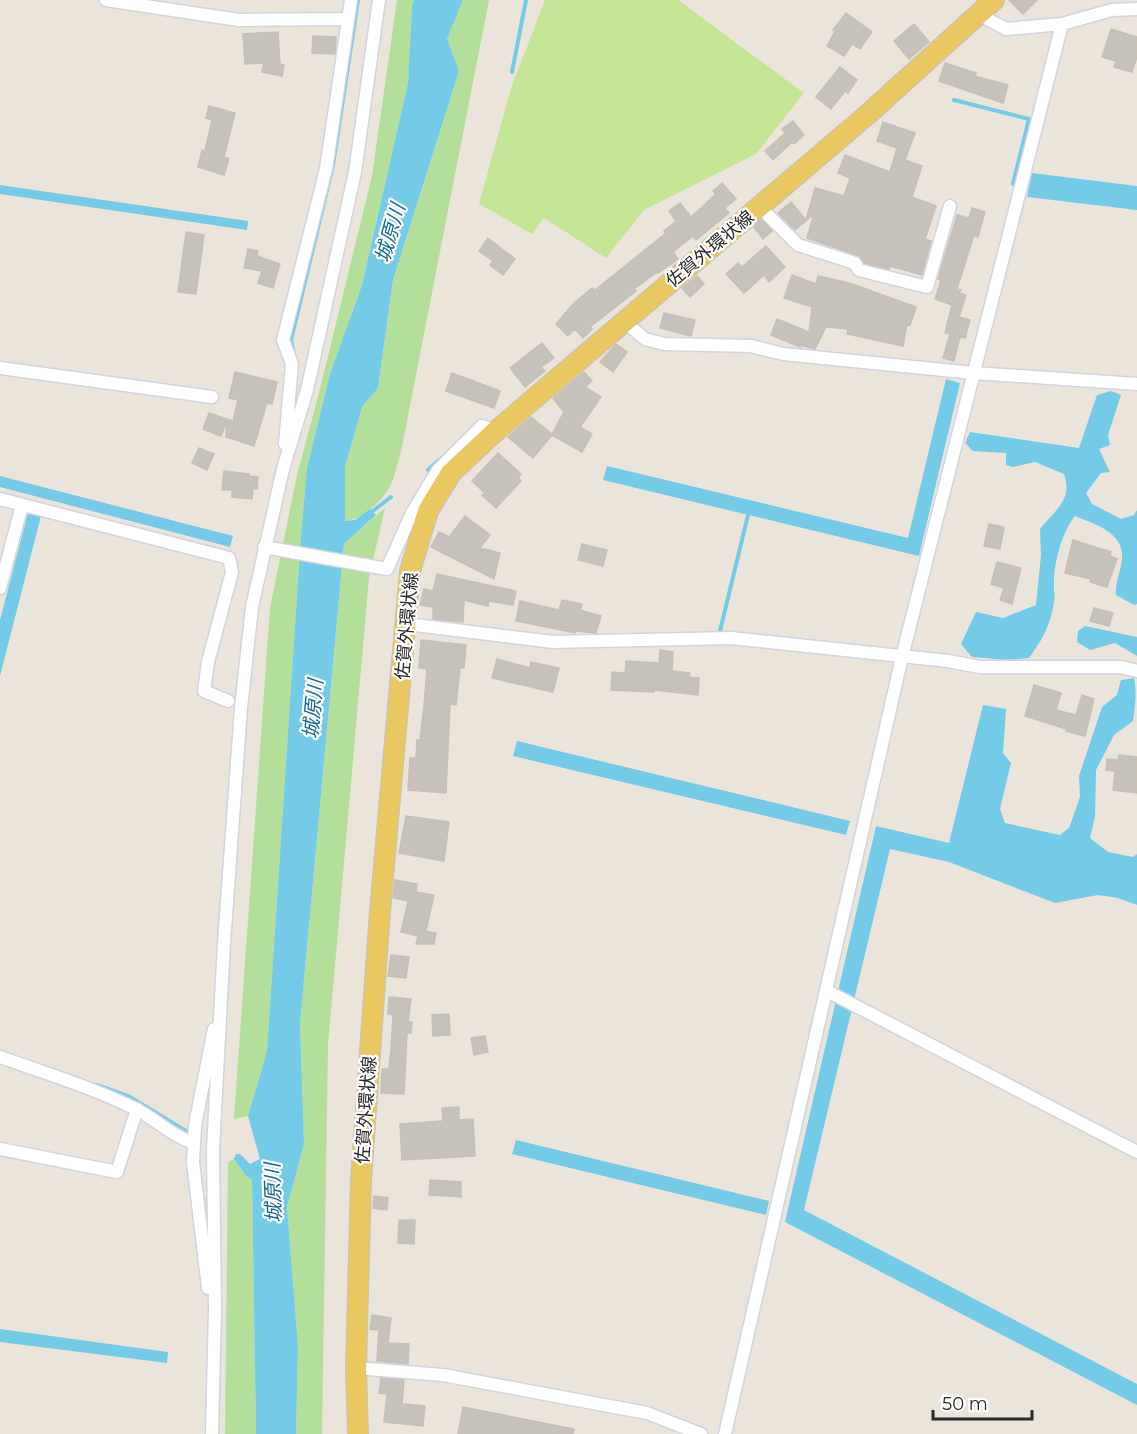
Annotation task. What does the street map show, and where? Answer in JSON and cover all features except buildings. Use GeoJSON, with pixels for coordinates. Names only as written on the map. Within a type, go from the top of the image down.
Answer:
{"type":"FeatureCollection","features":[{"type":"Feature","properties":{"kind":"main road","name":"佐賀外環状線"},"geometry":{"type":"LineString","coordinates":[[358,1434],[356,1368],[361,1168],[380,911],[410,571],[428,511],[451,473],[496,431],[760,207],[980,15],[994,0]]}},
{"type":"Feature","properties":{"kind":"street"},"geometry":{"type":"LineString","coordinates":[[106,0],[238,20],[348,19]]}},
{"type":"Feature","properties":{"kind":"street"},"geometry":{"type":"LineString","coordinates":[[283,469],[292,364],[283,339],[326,169],[351,0]]}},
{"type":"Feature","properties":{"kind":"street"},"geometry":{"type":"LineString","coordinates":[[212,1434],[215,1309],[213,1149],[241,708],[252,607],[283,469],[307,390],[355,172],[379,0]]}},
{"type":"Feature","properties":{"kind":"street"},"geometry":{"type":"LineString","coordinates":[[980,15],[1006,29],[1062,24],[1112,10],[1137,9]]}},
{"type":"Feature","properties":{"kind":"street"},"geometry":{"type":"LineString","coordinates":[[725,1434],[902,657],[1062,24]]}},
{"type":"Feature","properties":{"kind":"street"},"geometry":{"type":"LineString","coordinates":[[760,207],[798,245],[855,263],[860,270],[927,287],[950,207]]}},
{"type":"Feature","properties":{"kind":"street"},"geometry":{"type":"LineString","coordinates":[[625,322],[645,339],[664,344],[751,346],[783,354],[974,373],[1137,384]]}},
{"type":"Feature","properties":{"kind":"street"},"geometry":{"type":"LineString","coordinates":[[0,368],[212,397]]}},
{"type":"Feature","properties":{"kind":"street"},"geometry":{"type":"LineString","coordinates":[[264,547],[387,569],[412,513],[438,470],[482,426],[496,431]]}},
{"type":"Feature","properties":{"kind":"street"},"geometry":{"type":"LineString","coordinates":[[0,499],[229,558],[232,572],[208,662],[204,691],[228,701]]}},
{"type":"Feature","properties":{"kind":"street"},"geometry":{"type":"LineString","coordinates":[[0,588],[22,505]]}},
{"type":"Feature","properties":{"kind":"street"},"geometry":{"type":"LineString","coordinates":[[407,624],[553,642],[731,638],[948,661],[980,667],[1120,667],[1137,671]]}},
{"type":"Feature","properties":{"kind":"street"},"geometry":{"type":"LineString","coordinates":[[827,991],[1137,1152]]}},
{"type":"Feature","properties":{"kind":"street"},"geometry":{"type":"LineString","coordinates":[[215,1309],[209,1297],[193,1162],[195,1125],[212,1035],[220,1014]]}},
{"type":"Feature","properties":{"kind":"street"},"geometry":{"type":"LineString","coordinates":[[0,1057],[102,1093],[137,1109],[180,1139],[194,1143]]}},
{"type":"Feature","properties":{"kind":"street"},"geometry":{"type":"LineString","coordinates":[[0,1149],[117,1172],[137,1109]]}},
{"type":"Feature","properties":{"kind":"street"},"geometry":{"type":"LineString","coordinates":[[356,1368],[443,1375],[647,1413],[701,1434]]}},
{"type":"Feature","properties":{"kind":"green space"},"geometry":{"type":"Polygon","coordinates":[[[397,0],[414,0],[408,83],[362,285],[330,374],[307,468],[267,1051],[248,1116],[234,1119],[270,608],[297,475],[372,176],[397,0]]]}},
{"type":"Feature","properties":{"kind":"green space"},"geometry":{"type":"Polygon","coordinates":[[[463,0],[489,0],[401,452],[391,484],[381,499],[358,518],[345,521],[345,467],[362,407],[378,388],[393,280],[459,71],[447,39],[463,0]]]}},
{"type":"Feature","properties":{"kind":"green space"},"geometry":{"type":"Polygon","coordinates":[[[545,0],[678,0],[804,93],[756,154],[644,210],[606,258],[544,218],[532,234],[479,204],[511,88],[545,0]]]}},
{"type":"Feature","properties":{"kind":"green space"},"geometry":{"type":"Polygon","coordinates":[[[385,508],[369,578],[328,1045],[322,1434],[296,1434],[298,1346],[287,1207],[304,1144],[300,1023],[344,544],[385,508]]]}},
{"type":"Feature","properties":{"kind":"green space"},"geometry":{"type":"Polygon","coordinates":[[[234,1159],[246,1176],[252,1180],[256,1434],[225,1434],[228,1162],[234,1159]]]}},
{"type":"Feature","properties":{"kind":"water","name":"城原川"},"geometry":{"type":"Polygon","coordinates":[[[414,0],[463,0],[447,39],[459,71],[393,280],[378,388],[362,407],[345,467],[345,521],[355,520],[370,509],[376,515],[344,544],[300,1023],[304,1144],[287,1207],[298,1346],[296,1434],[256,1434],[252,1180],[246,1176],[234,1159],[236,1154],[240,1154],[250,1164],[260,1159],[248,1116],[267,1051],[307,468],[330,374],[362,285],[408,83],[414,0]]]}},
{"type":"Feature","properties":{"kind":"water"},"geometry":{"type":"Polygon","coordinates":[[[1032,173],[1137,186],[1137,210],[1027,197],[1032,173]]]}},
{"type":"Feature","properties":{"kind":"water"},"geometry":{"type":"Polygon","coordinates":[[[0,185],[248,221],[247,230],[0,194],[0,185]]]}},
{"type":"Feature","properties":{"kind":"water"},"geometry":{"type":"Polygon","coordinates":[[[946,379],[960,383],[919,556],[603,480],[607,466],[908,538],[946,379]]]}},
{"type":"Feature","properties":{"kind":"water"},"geometry":{"type":"Polygon","coordinates":[[[1111,391],[1121,395],[1108,435],[1110,445],[1099,449],[1110,472],[1101,473],[1086,493],[1092,504],[1121,519],[1134,515],[1137,510],[1137,604],[1134,605],[1116,595],[1122,558],[1118,542],[1106,530],[1075,516],[1066,530],[1057,557],[1054,575],[1055,600],[1048,625],[1029,658],[1008,660],[972,657],[961,644],[976,612],[1003,618],[1036,605],[1041,555],[1040,529],[1061,504],[1066,491],[1066,483],[1064,474],[1035,462],[1013,467],[1006,465],[1006,453],[973,451],[965,443],[970,432],[1079,448],[1097,395],[1111,391]]]}},
{"type":"Feature","properties":{"kind":"water"},"geometry":{"type":"Polygon","coordinates":[[[0,476],[233,536],[230,547],[0,487],[0,476]]]}},
{"type":"Feature","properties":{"kind":"water"},"geometry":{"type":"Polygon","coordinates":[[[28,513],[41,516],[0,676],[0,620],[28,513]]]}},
{"type":"Feature","properties":{"kind":"water"},"geometry":{"type":"Polygon","coordinates":[[[1085,626],[1137,637],[1137,656],[1115,643],[1090,650],[1077,642],[1078,631],[1085,626]]]}},
{"type":"Feature","properties":{"kind":"water"},"geometry":{"type":"Polygon","coordinates":[[[1134,678],[1136,694],[1133,721],[1114,735],[1096,770],[1095,817],[1090,838],[1108,852],[1133,857],[1137,854],[1137,905],[1118,898],[1098,895],[1055,903],[949,862],[890,849],[804,1210],[1137,1384],[1137,1405],[785,1222],[876,826],[949,843],[983,705],[1006,709],[1003,753],[1011,763],[1000,809],[1005,823],[1060,835],[1069,828],[1080,797],[1079,776],[1102,707],[1117,695],[1121,680],[1134,678]]]}},
{"type":"Feature","properties":{"kind":"water"},"geometry":{"type":"Polygon","coordinates":[[[517,741],[850,821],[846,835],[513,756],[517,741]]]}},
{"type":"Feature","properties":{"kind":"water"},"geometry":{"type":"Polygon","coordinates":[[[516,1140],[769,1201],[766,1215],[512,1154],[516,1140]]]}},
{"type":"Feature","properties":{"kind":"water"},"geometry":{"type":"Polygon","coordinates":[[[0,1329],[168,1352],[167,1363],[0,1342],[0,1329]]]}},
{"type":"Feature","properties":{"kind":"waterway"},"geometry":{"type":"LineString","coordinates":[[294,355],[291,340],[333,165],[358,0]]}},
{"type":"Feature","properties":{"kind":"waterway"},"geometry":{"type":"LineString","coordinates":[[512,72],[526,0]]}},
{"type":"Feature","properties":{"kind":"waterway"},"geometry":{"type":"LineString","coordinates":[[954,100],[1029,119],[1013,184]]}},
{"type":"Feature","properties":{"kind":"waterway"},"geometry":{"type":"LineString","coordinates":[[428,470],[443,457]]}},
{"type":"Feature","properties":{"kind":"waterway"},"geometry":{"type":"LineString","coordinates":[[369,514],[391,497]]}},
{"type":"Feature","properties":{"kind":"waterway"},"geometry":{"type":"LineString","coordinates":[[720,631],[748,515]]}},
{"type":"Feature","properties":{"kind":"waterway"},"geometry":{"type":"LineString","coordinates":[[97,1085],[130,1097],[189,1133]]}}]}
